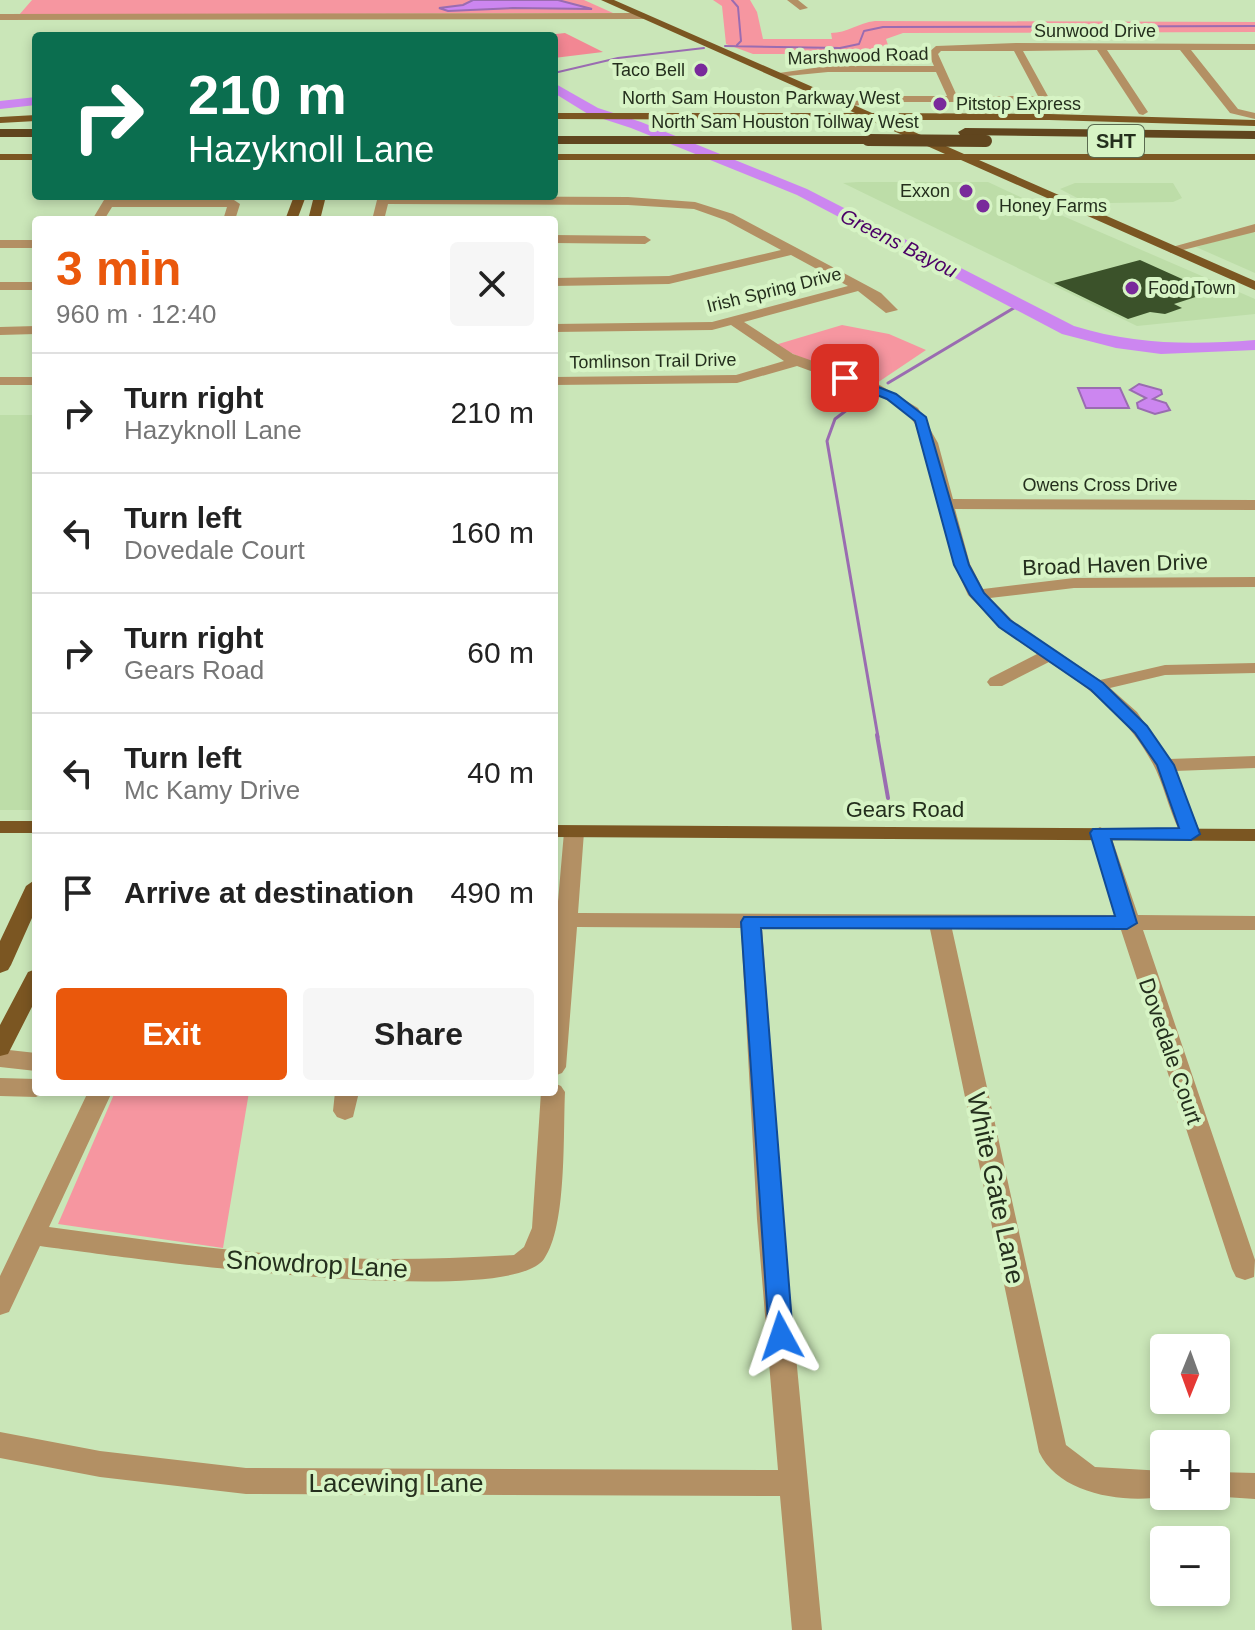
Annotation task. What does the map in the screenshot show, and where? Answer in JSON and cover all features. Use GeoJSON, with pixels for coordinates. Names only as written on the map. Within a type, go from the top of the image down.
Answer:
{"type":"FeatureCollection","features":[{"type":"Feature","properties":{"kind":"highway","name":"North Sam Houston Tollway West"},"geometry":{"type":"LineString","coordinates":[[558,132],[1255,135]]}},
{"type":"Feature","properties":{"kind":"highway"},"geometry":{"type":"LineString","coordinates":[[0,133],[32,133]]}},
{"type":"Feature","properties":{"kind":"highway","name":"North Sam Houston Tollway West"},"geometry":{"type":"LineString","coordinates":[[558,140],[1255,144]]}},
{"type":"Feature","properties":{"kind":"highway"},"geometry":{"type":"LineString","coordinates":[[0,141],[32,141]]}},
{"type":"Feature","properties":{"kind":"main road"},"geometry":{"type":"LineString","coordinates":[[606,0],[1255,286]]}},
{"type":"Feature","properties":{"kind":"main road"},"geometry":{"type":"LineString","coordinates":[[796,116],[821,110],[825,95]]}},
{"type":"Feature","properties":{"kind":"main road","name":"North Sam Houston Parkway West"},"geometry":{"type":"LineString","coordinates":[[558,116],[941,116],[1255,123]]}},
{"type":"Feature","properties":{"kind":"main road"},"geometry":{"type":"LineString","coordinates":[[828,116],[846,119],[903,144],[908,149],[900,156]]}},
{"type":"Feature","properties":{"kind":"main road"},"geometry":{"type":"LineString","coordinates":[[941,116],[931,125],[934,129],[1001,156]]}},
{"type":"Feature","properties":{"kind":"main road"},"geometry":{"type":"LineString","coordinates":[[0,120],[32,118]]}},
{"type":"Feature","properties":{"kind":"main road"},"geometry":{"type":"LineString","coordinates":[[1017,180],[1018,165],[1048,156]]}},
{"type":"Feature","properties":{"kind":"main road"},"geometry":{"type":"LineString","coordinates":[[0,157],[32,157]]}},
{"type":"Feature","properties":{"kind":"main road"},"geometry":{"type":"LineString","coordinates":[[558,157],[1255,157]]}},
{"type":"Feature","properties":{"kind":"main road"},"geometry":{"type":"LineString","coordinates":[[0,827],[32,827]]}},
{"type":"Feature","properties":{"kind":"main road","name":"Gears Road"},"geometry":{"type":"LineString","coordinates":[[564,832],[1255,835]]}},
{"type":"Feature","properties":{"kind":"main road"},"geometry":{"type":"LineString","coordinates":[[0,965],[32,895]]}},
{"type":"Feature","properties":{"kind":"main road"},"geometry":{"type":"LineString","coordinates":[[0,1048],[32,985]]}},
{"type":"Feature","properties":{"kind":"street"},"geometry":{"type":"LineString","coordinates":[[792,0],[803,8]]}},
{"type":"Feature","properties":{"kind":"street"},"geometry":{"type":"LineString","coordinates":[[0,17],[374,17],[407,5]]}},
{"type":"Feature","properties":{"kind":"street"},"geometry":{"type":"LineString","coordinates":[[387,12],[643,16]]}},
{"type":"Feature","properties":{"kind":"street"},"geometry":{"type":"LineString","coordinates":[[844,104],[883,99],[1048,104],[1016,46]]}},
{"type":"Feature","properties":{"kind":"street","name":"Sunwood Drive"},"geometry":{"type":"LineString","coordinates":[[941,69],[933,53],[935,49],[1016,46],[1255,47]]}},
{"type":"Feature","properties":{"kind":"street"},"geometry":{"type":"LineString","coordinates":[[1100,47],[1143,112]]}},
{"type":"Feature","properties":{"kind":"street"},"geometry":{"type":"LineString","coordinates":[[1183,47],[1234,111],[1255,116]]}},
{"type":"Feature","properties":{"kind":"street","name":"Marshwood Road"},"geometry":{"type":"LineString","coordinates":[[777,74],[828,69],[941,69]]}},
{"type":"Feature","properties":{"kind":"street"},"geometry":{"type":"LineString","coordinates":[[941,69],[954,100]]}},
{"type":"Feature","properties":{"kind":"street"},"geometry":{"type":"LineString","coordinates":[[383,200],[678,203],[717,212],[884,301],[891,310]]}},
{"type":"Feature","properties":{"kind":"street"},"geometry":{"type":"LineString","coordinates":[[100,216],[108,203],[234,204],[230,216]]}},
{"type":"Feature","properties":{"kind":"street"},"geometry":{"type":"LineString","coordinates":[[1171,249],[1255,228]]}},
{"type":"Feature","properties":{"kind":"street"},"geometry":{"type":"LineString","coordinates":[[558,239],[645,240]]}},
{"type":"Feature","properties":{"kind":"street"},"geometry":{"type":"LineString","coordinates":[[0,244],[32,244]]}},
{"type":"Feature","properties":{"kind":"street"},"geometry":{"type":"LineString","coordinates":[[558,282],[669,280],[793,251]]}},
{"type":"Feature","properties":{"kind":"street"},"geometry":{"type":"LineString","coordinates":[[0,286],[32,286]]}},
{"type":"Feature","properties":{"kind":"street","name":"Irish Spring Drive"},"geometry":{"type":"LineString","coordinates":[[558,328],[679,329],[736,322],[859,287]]}},
{"type":"Feature","properties":{"kind":"street"},"geometry":{"type":"LineString","coordinates":[[736,322],[772,348],[798,361],[877,390],[914,411],[927,434],[961,565],[977,595],[1004,624],[1097,686],[1141,729],[1166,765],[1191,834]]}},
{"type":"Feature","properties":{"kind":"street"},"geometry":{"type":"LineString","coordinates":[[0,331],[32,330]]}},
{"type":"Feature","properties":{"kind":"street","name":"Tomlinson Trail Drive"},"geometry":{"type":"LineString","coordinates":[[558,381],[737,379],[764,374],[798,361]]}},
{"type":"Feature","properties":{"kind":"street"},"geometry":{"type":"LineString","coordinates":[[0,381],[32,381]]}},
{"type":"Feature","properties":{"kind":"street","name":"Owens Cross Drive"},"geometry":{"type":"LineString","coordinates":[[945,504],[1255,505]]}},
{"type":"Feature","properties":{"kind":"street","name":"Broad Haven Drive"},"geometry":{"type":"LineString","coordinates":[[977,595],[1074,583],[1255,582]]}},
{"type":"Feature","properties":{"kind":"street"},"geometry":{"type":"LineString","coordinates":[[996,682],[1049,655]]}},
{"type":"Feature","properties":{"kind":"street"},"geometry":{"type":"LineString","coordinates":[[1097,686],[1165,670],[1255,668]]}},
{"type":"Feature","properties":{"kind":"street"},"geometry":{"type":"LineString","coordinates":[[1166,765],[1255,762]]}},
{"type":"Feature","properties":{"kind":"street"},"geometry":{"type":"LineString","coordinates":[[558,993],[564,832]]}},
{"type":"Feature","properties":{"kind":"street","name":"Dovedale Court"},"geometry":{"type":"LineString","coordinates":[[1100,833],[1127,923],[1245,1269]]}},
{"type":"Feature","properties":{"kind":"street"},"geometry":{"type":"LineString","coordinates":[[561,920],[1255,923]]}},
{"type":"Feature","properties":{"kind":"street"},"geometry":{"type":"LineString","coordinates":[[751,922],[770,1219],[807,1630]]}},
{"type":"Feature","properties":{"kind":"street","name":"White Gate Lane"},"geometry":{"type":"LineString","coordinates":[[940,923],[1053,1452],[1073,1473],[1098,1482],[1150,1484]]}},
{"type":"Feature","properties":{"kind":"street"},"geometry":{"type":"LineString","coordinates":[[0,1058],[32,1062]]}},
{"type":"Feature","properties":{"kind":"street"},"geometry":{"type":"LineString","coordinates":[[0,1087],[32,1088]]}},
{"type":"Feature","properties":{"kind":"street"},"geometry":{"type":"LineString","coordinates":[[0,1304],[98,1096]]}},
{"type":"Feature","properties":{"kind":"street","name":"Snowdrop Lane"},"geometry":{"type":"LineString","coordinates":[[33,1235],[220,1260],[303,1267],[492,1268],[519,1265],[534,1254],[545,1228],[553,1096]]}},
{"type":"Feature","properties":{"kind":"street","name":"Lacewing Lane"},"geometry":{"type":"LineString","coordinates":[[0,1445],[100,1464],[246,1481],[794,1483]]}},
{"type":"Feature","properties":{"kind":"street"},"geometry":{"type":"LineString","coordinates":[[1230,1485],[1255,1486]]}},
{"type":"Feature","properties":{"kind":"shaded area"},"geometry":{"type":"Polygon","coordinates":[[[32,0],[584,0],[613,13],[19,15],[32,0]]]}},
{"type":"Feature","properties":{"kind":"shaded area"},"geometry":{"type":"Polygon","coordinates":[[[473,0],[558,0],[592,9],[448,11],[439,8],[463,5],[473,0]]]}},
{"type":"Feature","properties":{"kind":"shaded area"},"geometry":{"type":"Polygon","coordinates":[[[713,0],[750,0],[757,12],[763,39],[832,39],[831,33],[875,21],[1255,22],[1255,32],[903,33],[886,39],[891,54],[753,54],[726,44],[722,6],[713,0]]]}},
{"type":"Feature","properties":{"kind":"shaded area"},"geometry":{"type":"Polygon","coordinates":[[[565,33],[603,52],[558,58],[558,34],[565,33]]]}},
{"type":"Feature","properties":{"kind":"shaded area"},"geometry":{"type":"Polygon","coordinates":[[[988,182],[1044,208],[1081,200],[1060,189],[1075,183],[1173,183],[1182,198],[1173,202],[1109,203],[1056,213],[1255,299],[1255,314],[1137,326],[843,183],[988,182]]]}},
{"type":"Feature","properties":{"kind":"shaded area"},"geometry":{"type":"Polygon","coordinates":[[[1252,231],[1255,233],[1255,273],[1196,247],[1252,231]]]}},
{"type":"Feature","properties":{"kind":"shaded area"},"geometry":{"type":"Polygon","coordinates":[[[842,325],[889,334],[926,350],[874,385],[822,368],[775,345],[842,325]]]}},
{"type":"Feature","properties":{"kind":"shaded area"},"geometry":{"type":"Polygon","coordinates":[[[1139,384],[1161,390],[1162,394],[1153,399],[1166,403],[1170,410],[1155,414],[1138,408],[1137,403],[1146,398],[1130,390],[1139,384]]]}},
{"type":"Feature","properties":{"kind":"shaded area"},"geometry":{"type":"Polygon","coordinates":[[[1078,388],[1120,388],[1129,408],[1086,408],[1078,388]]]}},
{"type":"Feature","properties":{"kind":"shaded area"},"geometry":{"type":"Polygon","coordinates":[[[0,415],[32,415],[32,810],[0,810],[0,415]]]}},
{"type":"Feature","properties":{"kind":"shaded area"},"geometry":{"type":"Polygon","coordinates":[[[113,1096],[248,1096],[223,1248],[58,1224],[113,1096]]]}},
{"type":"Feature","properties":{"kind":"building","name":"Food Town"},"geometry":{"type":"Polygon","coordinates":[[[1140,260],[1211,292],[1174,304],[1182,308],[1165,314],[1150,312],[1128,319],[1054,283],[1140,260]]]}},
{"type":"Feature","properties":{"kind":"waterway"},"geometry":{"type":"LineString","coordinates":[[732,0],[738,7],[741,41],[737,45]]}},
{"type":"Feature","properties":{"kind":"waterway"},"geometry":{"type":"LineString","coordinates":[[725,46],[840,48],[859,44],[864,31],[883,27],[1255,26]]}},
{"type":"Feature","properties":{"kind":"waterway"},"geometry":{"type":"LineString","coordinates":[[558,72],[618,58],[704,48]]}},
{"type":"Feature","properties":{"kind":"waterway","name":"Greens Bayou"},"geometry":{"type":"LineString","coordinates":[[558,89],[593,111],[636,125],[802,192],[1068,330],[1116,343],[1161,349],[1255,345]]}},
{"type":"Feature","properties":{"kind":"waterway","name":"Greens Bayou"},"geometry":{"type":"LineString","coordinates":[[0,105],[32,101]]}},
{"type":"Feature","properties":{"kind":"waterway"},"geometry":{"type":"LineString","coordinates":[[888,383],[1019,305]]}},
{"type":"Feature","properties":{"kind":"waterway"},"geometry":{"type":"LineString","coordinates":[[868,394],[835,419],[827,441],[878,737]]}},
{"type":"Feature","properties":{"kind":"waterway"},"geometry":{"type":"LineString","coordinates":[[877,735],[888,798]]}},
{"type":"Feature","properties":{"kind":"place","name":"Taco Bell"},"geometry":{"type":"Point","coordinates":[701,70]}},
{"type":"Feature","properties":{"kind":"place","name":"Pitstop Express"},"geometry":{"type":"Point","coordinates":[940,104]}},
{"type":"Feature","properties":{"kind":"place","name":"Exxon"},"geometry":{"type":"Point","coordinates":[966,191]}},
{"type":"Feature","properties":{"kind":"place","name":"Honey Farms"},"geometry":{"type":"Point","coordinates":[983,206]}},
{"type":"Feature","properties":{"kind":"place","name":"Food Town"},"geometry":{"type":"Point","coordinates":[1132,288]}},
{"type":"Feature","properties":{"kind":"route"},"geometry":{"type":"LineString","coordinates":[[781,1336],[770,1219],[751,922],[1127,923],[1100,833],[1191,834],[1166,765],[1141,729],[1097,686],[1024,640],[977,595],[961,565],[921,420],[914,411],[892,397],[845,378]]}}]}
